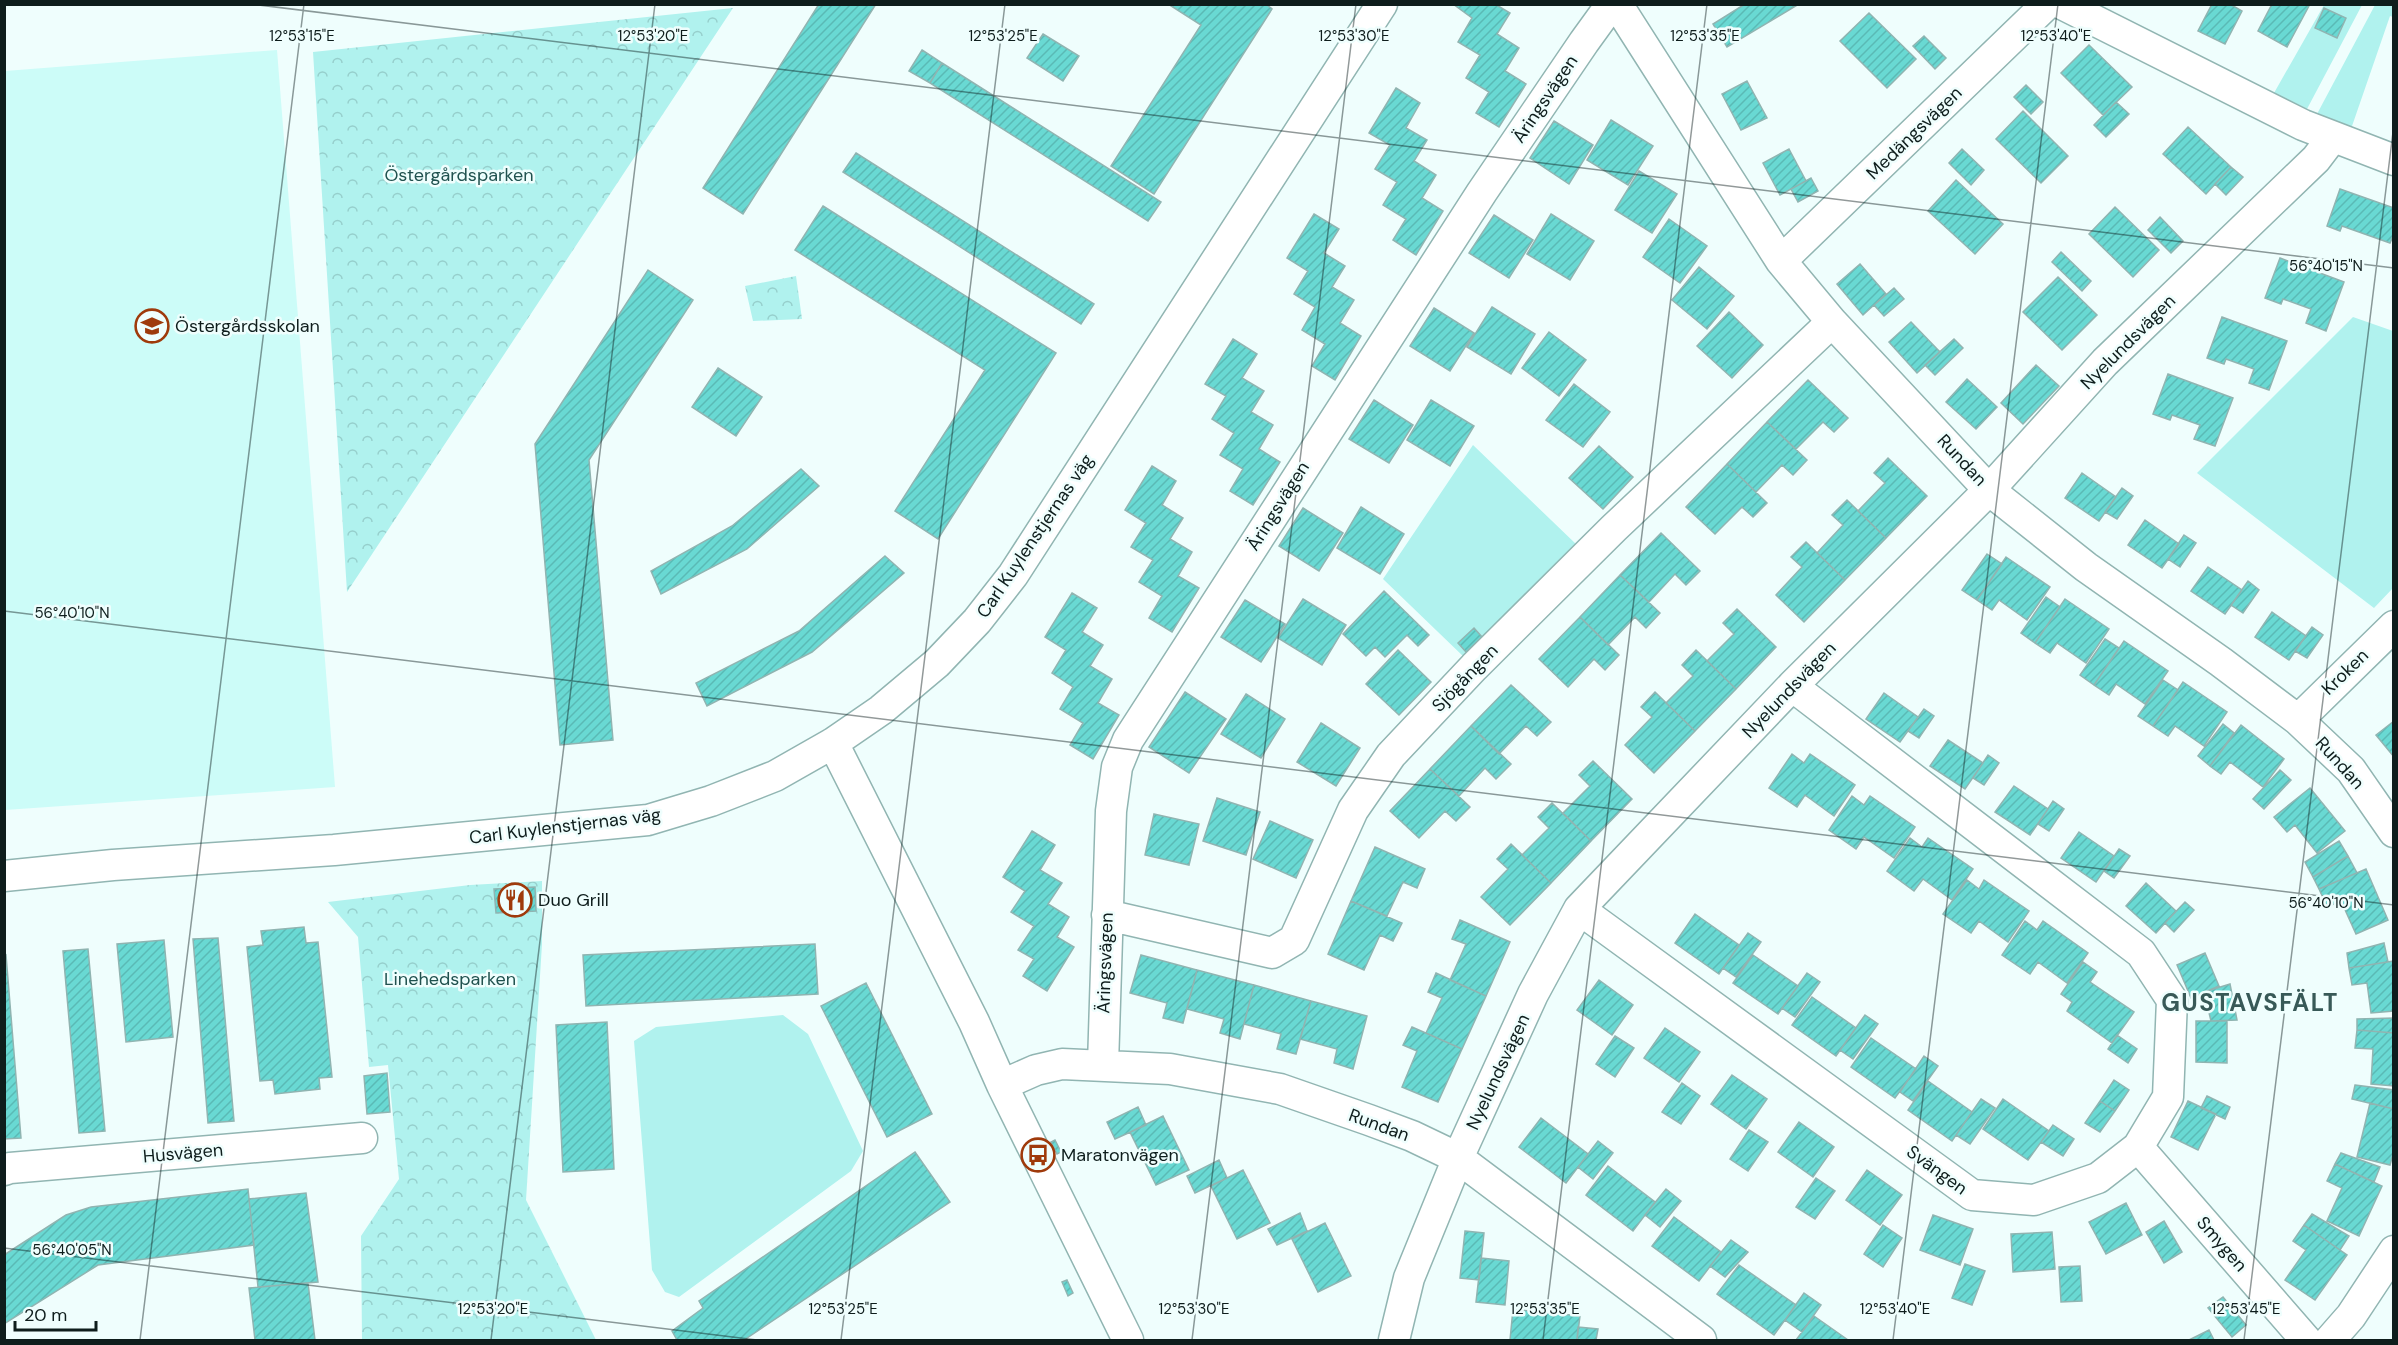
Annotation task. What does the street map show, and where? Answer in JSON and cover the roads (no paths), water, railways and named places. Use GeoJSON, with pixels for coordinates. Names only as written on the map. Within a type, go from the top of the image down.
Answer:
{"type":"FeatureCollection","features":[{"type":"Feature","properties":{"kind":"street","name":"Carl Kuylenstjernas väg"},"geometry":{"type":"LineString","coordinates":[[4,876],[113,865],[322,851],[648,820],[711,801],[775,776],[832,743],[880,710],[937,663],[977,621],[1013,575],[1382,4]]}},
{"type":"Feature","properties":{"kind":"street","name":"Medängsvägen"},"geometry":{"type":"LineString","coordinates":[[1781,261],[2047,4]]}},
{"type":"Feature","properties":{"kind":"street"},"geometry":{"type":"LineString","coordinates":[[2062,4],[2332,138],[2394,160]]}},
{"type":"Feature","properties":{"kind":"street","name":"Rundan"},"geometry":{"type":"LineString","coordinates":[[1617,5],[1781,261],[1832,322],[1989,490],[2086,567],[2221,662],[2298,720],[2351,770],[2394,832]]}},
{"type":"Feature","properties":{"kind":"street","name":"Äringsvägen"},"geometry":{"type":"LineString","coordinates":[[1103,1065],[1111,811],[1117,767],[1128,740],[1482,192],[1584,42],[1605,13],[1617,5]]}},
{"type":"Feature","properties":{"kind":"street","name":"Nyelundsvägen"},"geometry":{"type":"LineString","coordinates":[[1394,1341],[1409,1278],[1458,1158],[1533,994],[1579,909],[1792,686],[1989,490],[2105,362],[2316,159],[2332,138]]}},
{"type":"Feature","properties":{"kind":"street","name":"Sjögången"},"geometry":{"type":"LineString","coordinates":[[1107,915],[1272,953],[1294,940],[1353,810],[1391,755],[1474,667],[1605,536],[1832,322]]}},
{"type":"Feature","properties":{"kind":"street","name":"Kroken"},"geometry":{"type":"LineString","coordinates":[[2298,720],[2394,626]]}},
{"type":"Feature","properties":{"kind":"street","name":"Svängen"},"geometry":{"type":"LineString","coordinates":[[1579,909],[1972,1195],[2034,1200],[2098,1178],[2138,1147],[2168,1097],[2172,1023],[2172,1000],[2141,953],[1792,686]]}},
{"type":"Feature","properties":{"kind":"street"},"geometry":{"type":"LineString","coordinates":[[832,743],[974,1022],[1002,1085],[1128,1341]]}},
{"type":"Feature","properties":{"kind":"street","name":"Rundan"},"geometry":{"type":"LineString","coordinates":[[1002,1085],[1036,1070],[1062,1064],[1170,1069],[1280,1089],[1412,1136],[1458,1158],[1701,1341]]}},
{"type":"Feature","properties":{"kind":"street","name":"Husvägen"},"geometry":{"type":"LineString","coordinates":[[4,1170],[362,1138]]}},
{"type":"Feature","properties":{"kind":"street","name":"Smygen"},"geometry":{"type":"LineString","coordinates":[[2138,1147],[2306,1341]]}},
{"type":"Feature","properties":{"kind":"street"},"geometry":{"type":"LineString","coordinates":[[2330,1341],[2392,1260]]}},
{"type":"Feature","properties":{"kind":"place","name":"Östergårdsskolan"},"geometry":{"type":"Point","coordinates":[152,326]}},
{"type":"Feature","properties":{"kind":"place","name":"Duo Grill"},"geometry":{"type":"Point","coordinates":[515,900]}},
{"type":"Feature","properties":{"kind":"place","name":"Maratonvägen"},"geometry":{"type":"Point","coordinates":[1038,1155]}},
{"type":"Feature","properties":{"kind":"district","name":"GUSTAVSFÄLT"},"geometry":{"type":"Point","coordinates":[2250,1003]}},
{"type":"Feature","properties":{"kind":"park label","name":"Östergårdsparken"},"geometry":{"type":"Point","coordinates":[459,175]}},
{"type":"Feature","properties":{"kind":"park label","name":"Linehedsparken"},"geometry":{"type":"Point","coordinates":[450,979]}}]}
